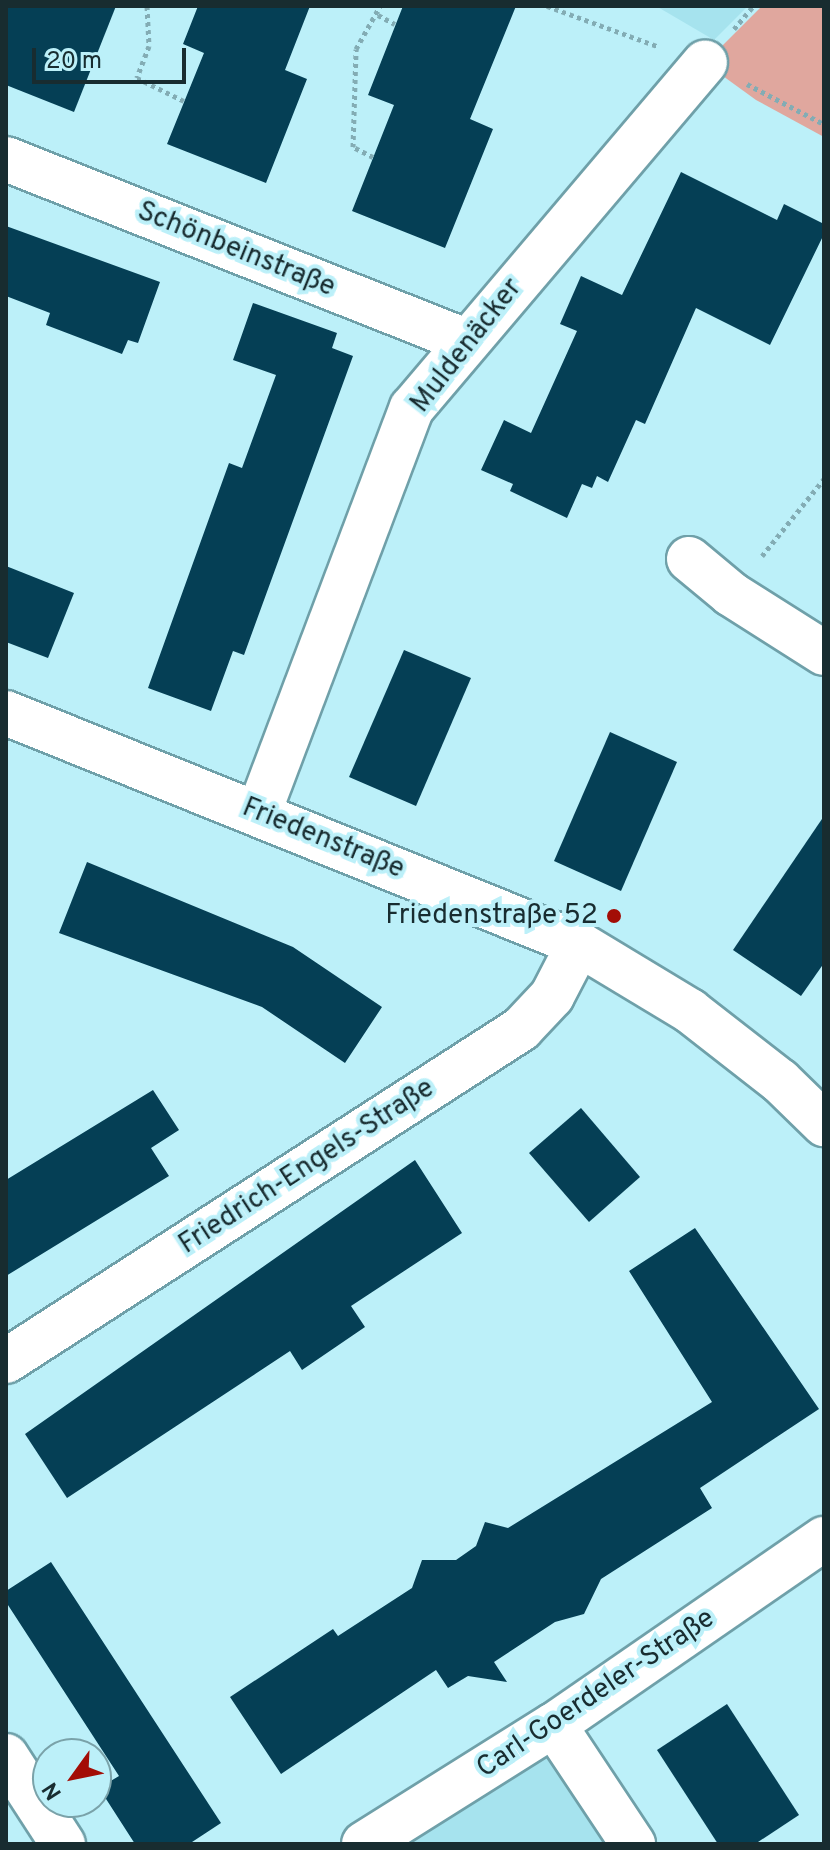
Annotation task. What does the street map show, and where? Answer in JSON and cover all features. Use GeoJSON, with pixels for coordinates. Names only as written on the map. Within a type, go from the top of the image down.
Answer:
{"type":"FeatureCollection","features":[{"type":"Feature","properties":{"kind":"street","name":"Muldenäcker"},"geometry":{"type":"LineString","coordinates":[[259,812],[412,408],[705,63]]}},
{"type":"Feature","properties":{"kind":"street","name":"Schönbeinstraße"},"geometry":{"type":"LineString","coordinates":[[6,159],[466,341]]}},
{"type":"Feature","properties":{"kind":"street"},"geometry":{"type":"LineString","coordinates":[[689,559],[731,594],[824,653]]}},
{"type":"Feature","properties":{"kind":"street","name":"Friedenstraße"},"geometry":{"type":"LineString","coordinates":[[6,713],[259,812],[579,944],[690,1011],[780,1081],[824,1124]]}},
{"type":"Feature","properties":{"kind":"street","name":"Friedrich-Engels-Straße"},"geometry":{"type":"LineString","coordinates":[[6,1361],[521,1029],[552,996],[579,944]]}},
{"type":"Feature","properties":{"kind":"street","name":"Carl-Goerdeler-Straße"},"geometry":{"type":"LineString","coordinates":[[364,1844],[554,1725],[824,1539]]}},
{"type":"Feature","properties":{"kind":"street"},"geometry":{"type":"LineString","coordinates":[[554,1725],[633,1844]]}},
{"type":"Feature","properties":{"kind":"street"},"geometry":{"type":"LineString","coordinates":[[6,1756],[63,1844]]}},
{"type":"Feature","properties":{"kind":"path"},"geometry":{"type":"LineString","coordinates":[[147,6],[149,46],[137,78],[184,101]]}},
{"type":"Feature","properties":{"kind":"path"},"geometry":{"type":"LineString","coordinates":[[373,157],[353,147],[356,49],[378,15],[380,6]]}},
{"type":"Feature","properties":{"kind":"path"},"geometry":{"type":"LineString","coordinates":[[547,6],[705,63],[824,124]]}},
{"type":"Feature","properties":{"kind":"path"},"geometry":{"type":"LineString","coordinates":[[378,15],[395,24]]}},
{"type":"Feature","properties":{"kind":"path"},"geometry":{"type":"LineString","coordinates":[[731,594],[824,479]]}},
{"type":"Feature","properties":{"kind":"shaded area"},"geometry":{"type":"Polygon","coordinates":[[[656,6],[748,6],[714,40],[656,6]]]}},
{"type":"Feature","properties":{"kind":"shaded area"},"geometry":{"type":"Polygon","coordinates":[[[762,6],[824,6],[824,137],[756,100],[705,63],[762,6]]]}},
{"type":"Feature","properties":{"kind":"shaded area"},"geometry":{"type":"Polygon","coordinates":[[[556,1711],[639,1844],[354,1844],[556,1711]]]}},
{"type":"Feature","properties":{"kind":"building"},"geometry":{"type":"Polygon","coordinates":[[[6,6],[116,6],[74,112],[6,85],[6,6]]]}},
{"type":"Feature","properties":{"kind":"building"},"geometry":{"type":"Polygon","coordinates":[[[198,6],[310,6],[285,70],[307,79],[266,183],[167,144],[204,53],[183,44],[198,6]]]}},
{"type":"Feature","properties":{"kind":"building"},"geometry":{"type":"Polygon","coordinates":[[[403,6],[516,6],[470,119],[493,129],[445,248],[352,211],[394,105],[368,95],[403,6]]]}},
{"type":"Feature","properties":{"kind":"building"},"geometry":{"type":"Polygon","coordinates":[[[681,172],[777,220],[784,204],[824,224],[824,234],[770,345],[696,308],[645,424],[636,420],[608,482],[597,476],[592,488],[582,484],[567,518],[510,491],[513,484],[481,470],[504,420],[531,433],[577,331],[560,324],[581,276],[622,295],[681,172]]]}},
{"type":"Feature","properties":{"kind":"building"},"geometry":{"type":"Polygon","coordinates":[[[6,226],[160,282],[138,343],[128,340],[122,354],[46,325],[50,313],[6,296],[6,226]]]}},
{"type":"Feature","properties":{"kind":"building"},"geometry":{"type":"Polygon","coordinates":[[[253,303],[337,333],[332,348],[353,356],[244,655],[233,651],[211,711],[148,688],[229,463],[242,468],[276,375],[233,360],[253,303]]]}},
{"type":"Feature","properties":{"kind":"building"},"geometry":{"type":"Polygon","coordinates":[[[6,566],[74,593],[48,658],[6,642],[6,566]]]}},
{"type":"Feature","properties":{"kind":"building"},"geometry":{"type":"Polygon","coordinates":[[[404,650],[471,678],[416,806],[349,777],[404,650]]]}},
{"type":"Feature","properties":{"kind":"building"},"geometry":{"type":"Polygon","coordinates":[[[610,732],[677,762],[621,891],[554,861],[610,732]]]}},
{"type":"Feature","properties":{"kind":"building"},"geometry":{"type":"Polygon","coordinates":[[[824,816],[824,963],[801,996],[733,950],[824,816]]]}},
{"type":"Feature","properties":{"kind":"building"},"geometry":{"type":"Polygon","coordinates":[[[87,862],[293,947],[382,1007],[345,1063],[262,1007],[59,933],[87,862]]]}},
{"type":"Feature","properties":{"kind":"building"},"geometry":{"type":"Polygon","coordinates":[[[153,1090],[179,1130],[151,1148],[169,1176],[6,1276],[6,1180],[153,1090]]]}},
{"type":"Feature","properties":{"kind":"building"},"geometry":{"type":"Polygon","coordinates":[[[581,1108],[640,1177],[589,1222],[529,1153],[581,1108]]]}},
{"type":"Feature","properties":{"kind":"building"},"geometry":{"type":"Polygon","coordinates":[[[415,1160],[462,1233],[351,1306],[365,1327],[302,1370],[290,1351],[67,1498],[25,1434],[415,1160]]]}},
{"type":"Feature","properties":{"kind":"building"},"geometry":{"type":"Polygon","coordinates":[[[695,1228],[819,1409],[700,1488],[712,1508],[601,1579],[584,1614],[555,1622],[494,1662],[507,1682],[468,1676],[448,1688],[436,1670],[281,1774],[230,1697],[333,1629],[338,1636],[412,1588],[422,1560],[456,1560],[476,1546],[485,1522],[508,1528],[712,1402],[629,1271],[695,1228]]]}},
{"type":"Feature","properties":{"kind":"building"},"geometry":{"type":"Polygon","coordinates":[[[51,1562],[221,1823],[189,1844],[135,1844],[112,1808],[112,1780],[119,1776],[112,1765],[112,1738],[94,1738],[6,1602],[6,1591],[51,1562]]]}},
{"type":"Feature","properties":{"kind":"building"},"geometry":{"type":"Polygon","coordinates":[[[727,1704],[799,1815],[755,1844],[718,1844],[657,1750],[727,1704]]]}},
{"type":"Feature","properties":{"kind":"place","name":"Friedenstraße 52"},"geometry":{"type":"Point","coordinates":[614,916]}}]}
